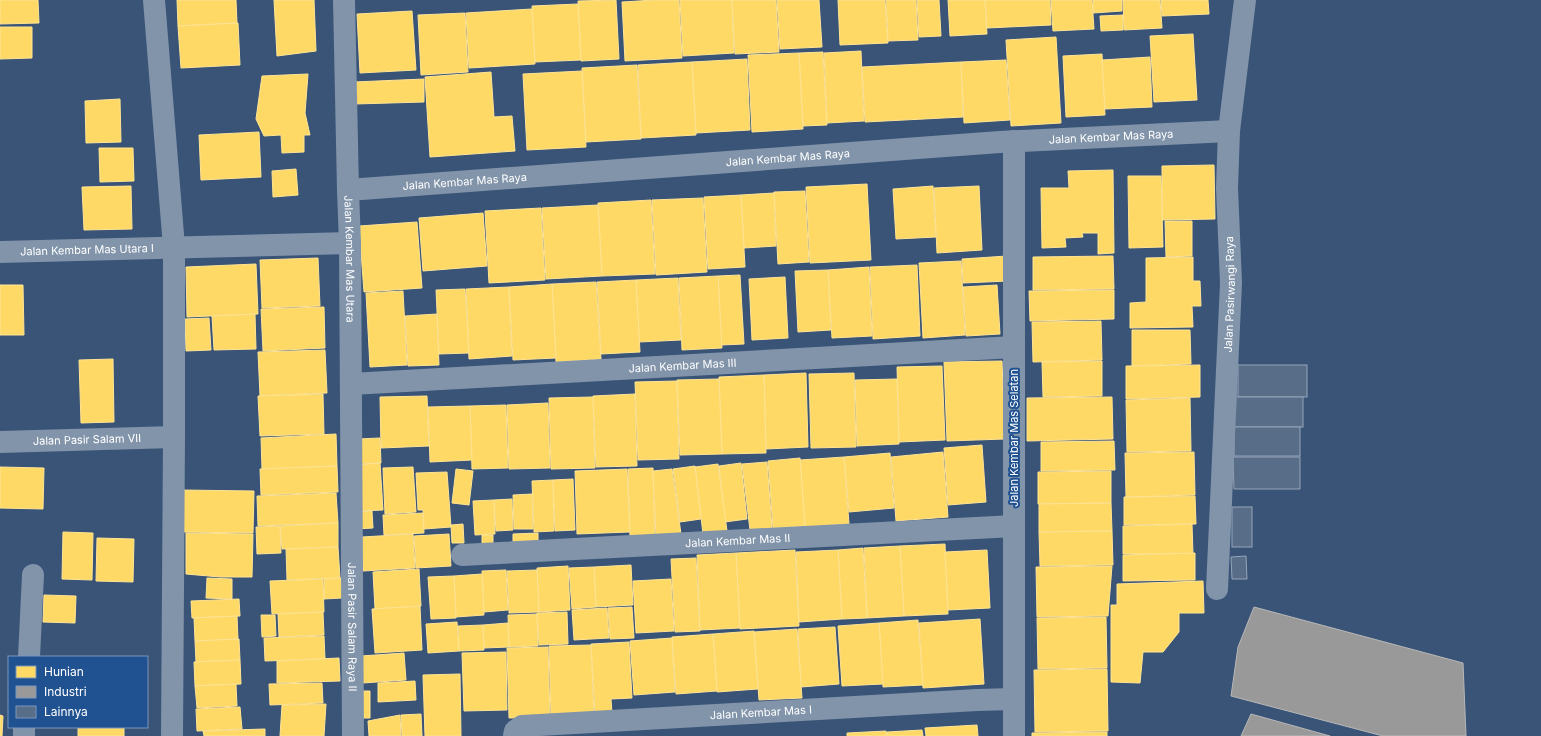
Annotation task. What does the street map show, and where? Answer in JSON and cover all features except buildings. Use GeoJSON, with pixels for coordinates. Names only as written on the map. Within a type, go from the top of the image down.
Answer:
{"type":"FeatureCollection","features":[{"type":"Feature","properties":{"kind":"street"},"geometry":{"type":"LineString","coordinates":[[154,0],[174,247],[172,736]]}},
{"type":"Feature","properties":{"kind":"street","name":"Jalan Kembar Mas Utara"},"geometry":{"type":"LineString","coordinates":[[344,0],[350,243],[353,518]]}},
{"type":"Feature","properties":{"kind":"street","name":"Jalan Pasirwangi Raya"},"geometry":{"type":"LineString","coordinates":[[1217,589],[1231,283],[1227,188],[1229,131],[1245,0]]}},
{"type":"Feature","properties":{"kind":"street","name":"Jalan Kembar Mas Raya"},"geometry":{"type":"LineString","coordinates":[[348,190],[1014,141],[1229,131]]}},
{"type":"Feature","properties":{"kind":"street","name":"Jalan Kembar Mas Selatan"},"geometry":{"type":"LineString","coordinates":[[1014,141],[1014,736]]}},
{"type":"Feature","properties":{"kind":"street","name":"Jalan Kembar Mas Utara I"},"geometry":{"type":"LineString","coordinates":[[0,252],[350,243]]}},
{"type":"Feature","properties":{"kind":"street","name":"Jalan Kembar Mas III"},"geometry":{"type":"LineString","coordinates":[[351,384],[1014,347]]}},
{"type":"Feature","properties":{"kind":"street","name":"Jalan Pasir Salam VII"},"geometry":{"type":"LineString","coordinates":[[0,442],[174,437]]}},
{"type":"Feature","properties":{"kind":"street","name":"Jalan Pasir Salam Raya II"},"geometry":{"type":"LineString","coordinates":[[353,518],[353,736]]}},
{"type":"Feature","properties":{"kind":"street","name":"Jalan Kembar Mas II"},"geometry":{"type":"LineString","coordinates":[[462,555],[1014,526]]}},
{"type":"Feature","properties":{"kind":"street"},"geometry":{"type":"LineString","coordinates":[[29,656],[34,575]]}},
{"type":"Feature","properties":{"kind":"street","name":"Jalan Kembar Mas I"},"geometry":{"type":"LineString","coordinates":[[514,736],[515,731],[522,726],[1014,699]]}}]}
